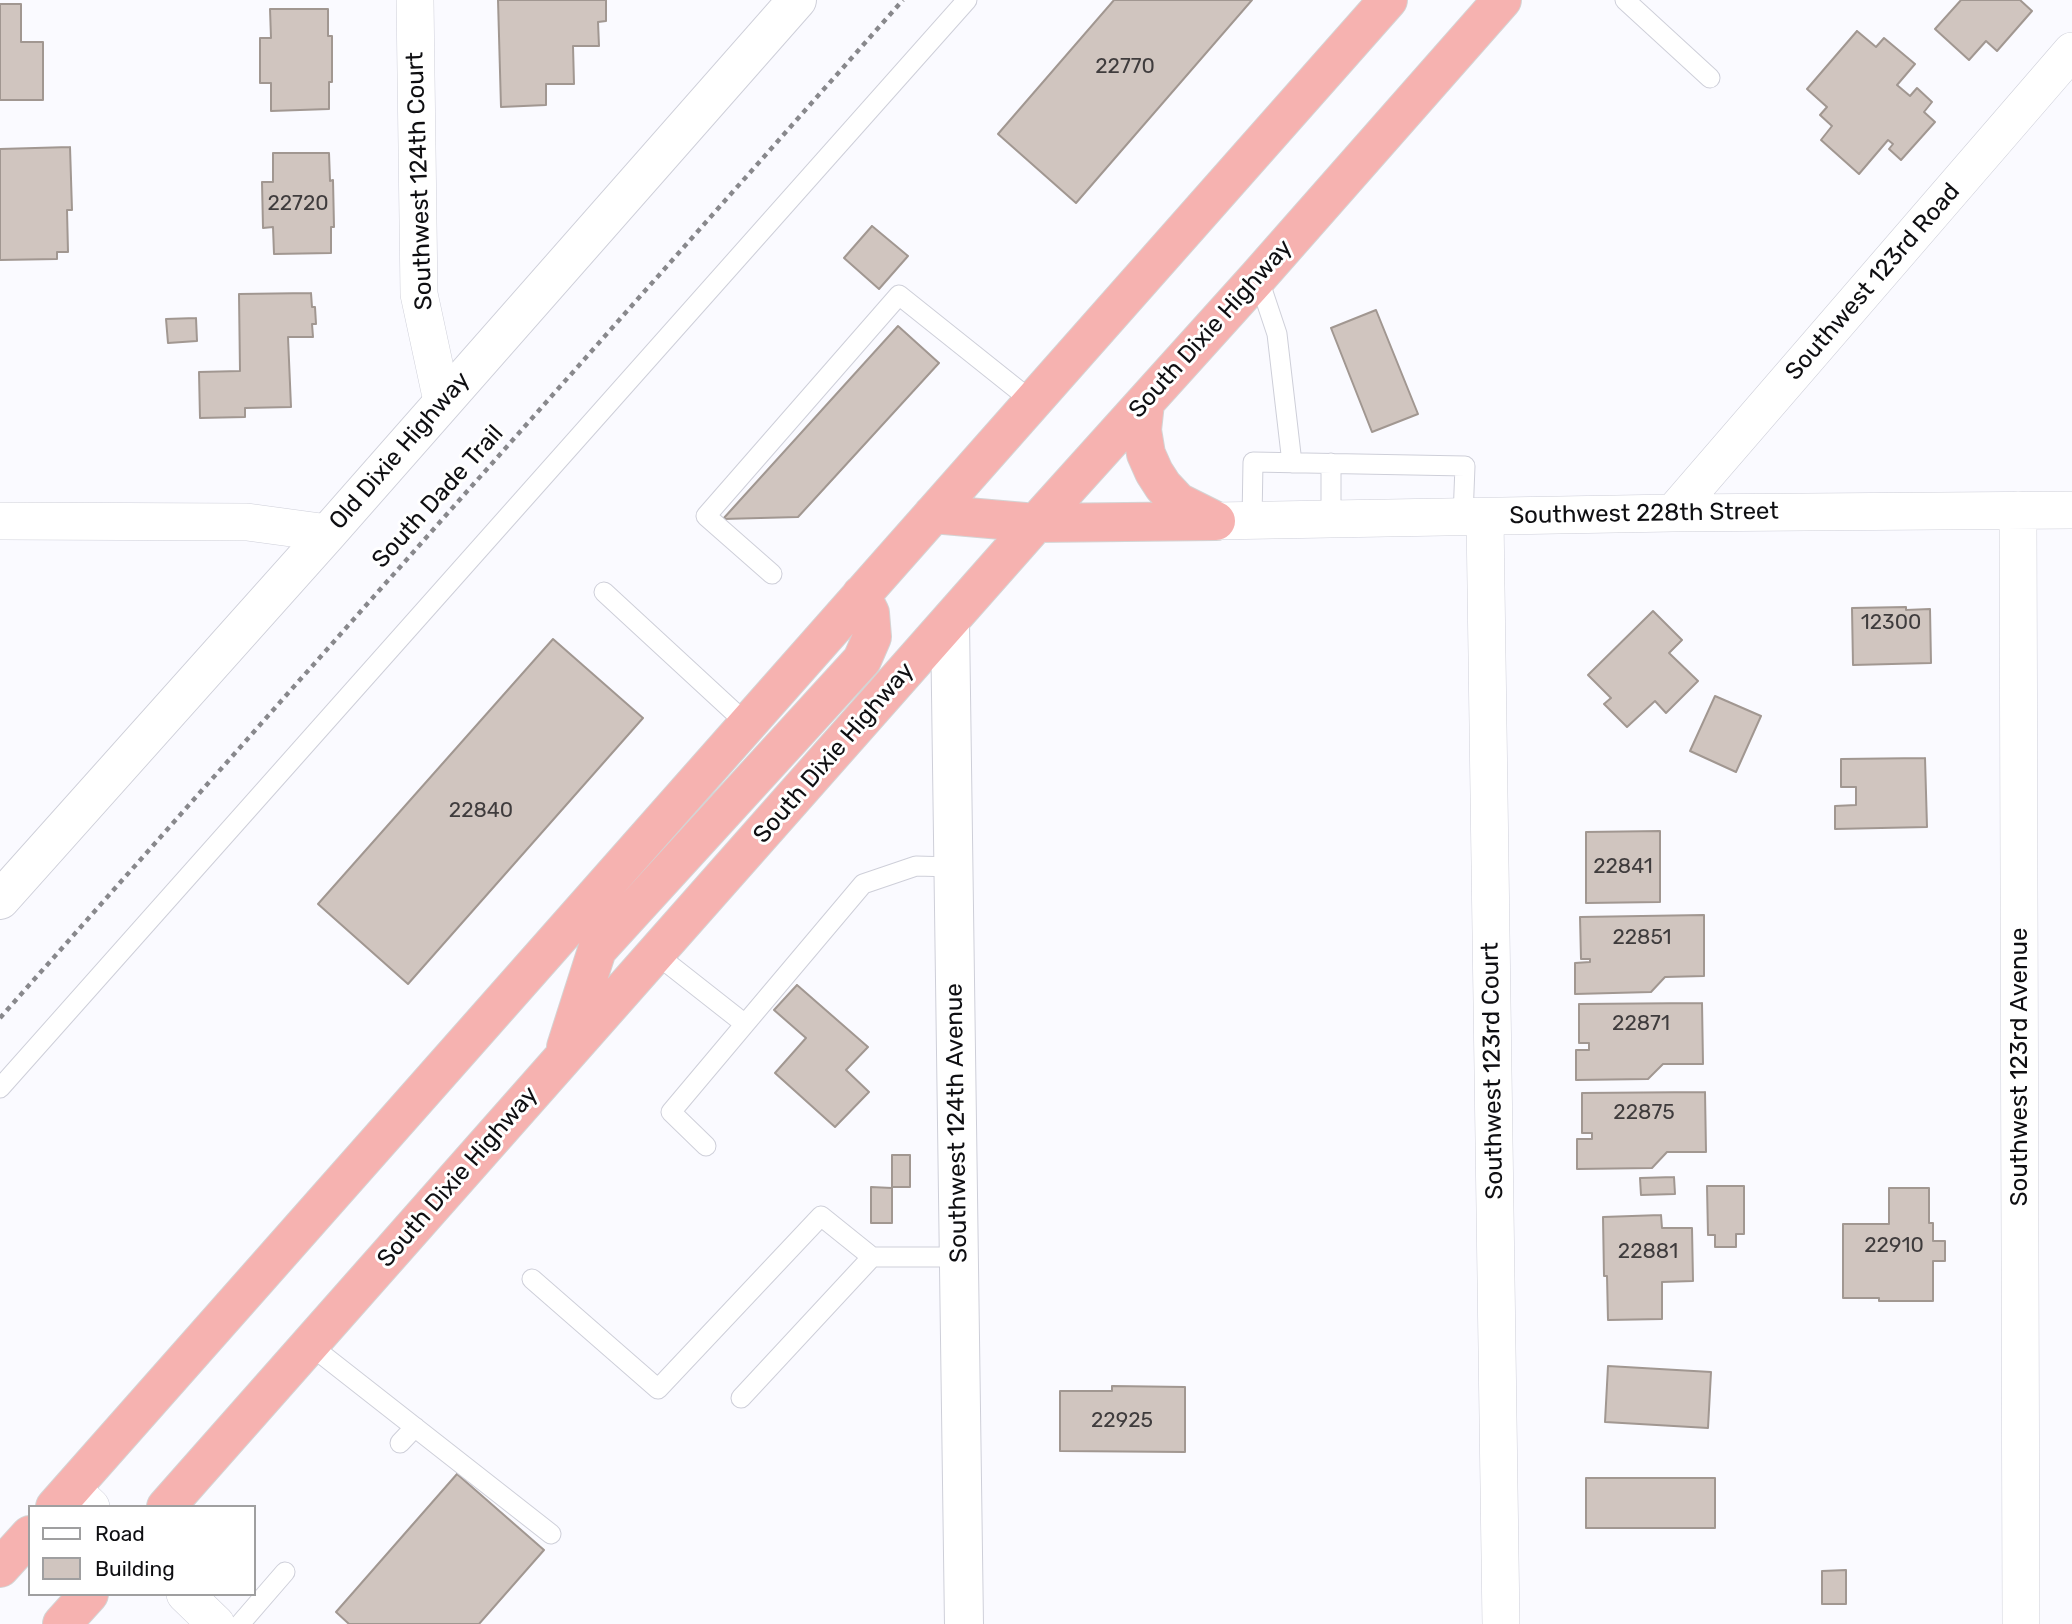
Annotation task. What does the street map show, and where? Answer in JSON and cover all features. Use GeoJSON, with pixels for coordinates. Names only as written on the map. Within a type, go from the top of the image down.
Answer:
{"type":"FeatureCollection","features":[{"type":"Feature","properties":{"kind":"highway"},"geometry":{"type":"LineString","coordinates":[[73,1501],[747,723],[1388,0]]}},
{"type":"Feature","properties":{"kind":"highway","name":"South Dixie Highway"},"geometry":{"type":"LineString","coordinates":[[168,1505],[1502,0]]}},
{"type":"Feature","properties":{"kind":"highway"},"geometry":{"type":"LineString","coordinates":[[1145,403],[1142,430],[1146,453],[1163,486],[1178,502],[1234,520]]}},
{"type":"Feature","properties":{"kind":"highway"},"geometry":{"type":"LineString","coordinates":[[933,514],[1036,523],[1234,520]]}},
{"type":"Feature","properties":{"kind":"highway"},"geometry":{"type":"LineString","coordinates":[[562,1060],[597,950],[862,660],[872,636],[870,613],[861,595]]}},
{"type":"Feature","properties":{"kind":"highway"},"geometry":{"type":"LineString","coordinates":[[0,1568],[28,1537]]}},
{"type":"Feature","properties":{"kind":"highway"},"geometry":{"type":"LineString","coordinates":[[62,1624],[87,1596]]}},
{"type":"Feature","properties":{"kind":"street","name":"Southwest 124th Court"},"geometry":{"type":"LineString","coordinates":[[415,0],[419,294],[442,401]]}},
{"type":"Feature","properties":{"kind":"street","name":"Old Dixie Highway"},"geometry":{"type":"LineString","coordinates":[[0,900],[328,533],[797,0]]}},
{"type":"Feature","properties":{"kind":"street","name":"Southwest 123rd Road"},"geometry":{"type":"LineString","coordinates":[[1673,513],[2072,51]]}},
{"type":"Feature","properties":{"kind":"street","name":"Southwest 123rd Avenue"},"geometry":{"type":"LineString","coordinates":[[2018,510],[2021,1624]]}},
{"type":"Feature","properties":{"kind":"street","name":"Southwest 228th Street"},"geometry":{"type":"LineString","coordinates":[[1234,520],[2072,510]]}},
{"type":"Feature","properties":{"kind":"street","name":"Southwest 123rd Court"},"geometry":{"type":"LineString","coordinates":[[1474,517],[1501,1624]]}},
{"type":"Feature","properties":{"kind":"street"},"geometry":{"type":"LineString","coordinates":[[0,521],[247,522],[328,533]]}},
{"type":"Feature","properties":{"kind":"street","name":"Southwest 124th Avenue"},"geometry":{"type":"LineString","coordinates":[[950,622],[964,1624]]}},
{"type":"Feature","properties":{"kind":"street"},"geometry":{"type":"LineString","coordinates":[[187,1596],[216,1624]]}},
{"type":"Feature","properties":{"kind":"lane"},"geometry":{"type":"LineString","coordinates":[[0,1088],[967,0]]}},
{"type":"Feature","properties":{"kind":"lane"},"geometry":{"type":"LineString","coordinates":[[1625,0],[1710,78]]}},
{"type":"Feature","properties":{"kind":"lane"},"geometry":{"type":"LineString","coordinates":[[1258,277],[1277,334],[1292,463]]}},
{"type":"Feature","properties":{"kind":"lane"},"geometry":{"type":"LineString","coordinates":[[772,574],[706,516],[899,295],[1033,402]]}},
{"type":"Feature","properties":{"kind":"lane"},"geometry":{"type":"LineString","coordinates":[[1234,520],[1253,462],[1465,466],[1474,517]]}},
{"type":"Feature","properties":{"kind":"lane"},"geometry":{"type":"LineString","coordinates":[[1331,463],[1331,519]]}},
{"type":"Feature","properties":{"kind":"lane"},"geometry":{"type":"LineString","coordinates":[[604,592],[747,723]]}},
{"type":"Feature","properties":{"kind":"lane"},"geometry":{"type":"LineString","coordinates":[[706,1146],[671,1112],[863,884],[916,866],[953,867]]}},
{"type":"Feature","properties":{"kind":"lane"},"geometry":{"type":"LineString","coordinates":[[656,954],[745,1024]]}},
{"type":"Feature","properties":{"kind":"lane"},"geometry":{"type":"LineString","coordinates":[[532,1279],[659,1389],[821,1216],[872,1256],[959,1257]]}},
{"type":"Feature","properties":{"kind":"lane"},"geometry":{"type":"LineString","coordinates":[[741,1398],[872,1256]]}},
{"type":"Feature","properties":{"kind":"lane"},"geometry":{"type":"LineString","coordinates":[[310,1345],[551,1534]]}},
{"type":"Feature","properties":{"kind":"lane"},"geometry":{"type":"LineString","coordinates":[[400,1443],[415,1427]]}},
{"type":"Feature","properties":{"kind":"lane"},"geometry":{"type":"LineString","coordinates":[[240,1624],[285,1572]]}},
{"type":"Feature","properties":{"kind":"path","name":"South Dade Trail"},"geometry":{"type":"LineString","coordinates":[[0,1018],[903,0]]}},
{"type":"Feature","properties":{"kind":"building"},"geometry":{"type":"Polygon","coordinates":[[[498,0],[606,0],[606,21],[598,22],[599,46],[573,46],[574,84],[546,84],[546,105],[501,107],[498,0]]]}},
{"type":"Feature","properties":{"kind":"building"},"geometry":{"type":"Polygon","coordinates":[[[1114,0],[1252,0],[1076,203],[998,134],[1114,0]]]}},
{"type":"Feature","properties":{"kind":"building"},"geometry":{"type":"Polygon","coordinates":[[[1961,0],[2020,0],[2032,11],[1997,51],[1986,41],[1969,60],[1935,29],[1961,0]]]}},
{"type":"Feature","properties":{"kind":"building"},"geometry":{"type":"Polygon","coordinates":[[[0,4],[21,4],[21,42],[43,42],[43,100],[0,100],[0,4]]]}},
{"type":"Feature","properties":{"kind":"building"},"geometry":{"type":"Polygon","coordinates":[[[270,9],[328,9],[328,36],[332,36],[329,109],[271,111],[271,83],[260,83],[260,38],[271,38],[270,9]]]}},
{"type":"Feature","properties":{"kind":"building"},"geometry":{"type":"Polygon","coordinates":[[[1857,31],[1876,47],[1884,38],[1915,64],[1897,85],[1910,96],[1917,88],[1932,102],[1924,112],[1935,122],[1901,160],[1889,149],[1893,144],[1888,140],[1859,174],[1821,140],[1832,126],[1820,115],[1827,107],[1807,89],[1857,31]]]}},
{"type":"Feature","properties":{"kind":"building"},"geometry":{"type":"Polygon","coordinates":[[[70,147],[72,210],[67,210],[68,252],[57,252],[57,259],[0,260],[0,149],[70,147]]]}},
{"type":"Feature","properties":{"kind":"building"},"geometry":{"type":"Polygon","coordinates":[[[273,153],[329,153],[330,181],[333,180],[334,227],[331,227],[331,253],[274,254],[273,227],[263,228],[262,182],[273,182],[273,153]]]}},
{"type":"Feature","properties":{"kind":"building"},"geometry":{"type":"Polygon","coordinates":[[[872,226],[908,256],[879,289],[844,258],[872,226]]]}},
{"type":"Feature","properties":{"kind":"building"},"geometry":{"type":"Polygon","coordinates":[[[311,293],[316,324],[312,324],[313,337],[288,337],[291,407],[245,408],[245,417],[200,418],[199,372],[240,371],[239,294],[311,293]]]}},
{"type":"Feature","properties":{"kind":"building"},"geometry":{"type":"Polygon","coordinates":[[[1376,310],[1418,414],[1372,432],[1331,328],[1376,310]]]}},
{"type":"Feature","properties":{"kind":"building"},"geometry":{"type":"Polygon","coordinates":[[[196,318],[197,341],[168,343],[166,319],[196,318]]]}},
{"type":"Feature","properties":{"kind":"building"},"geometry":{"type":"Polygon","coordinates":[[[898,326],[939,363],[798,517],[723,519],[898,326]]]}},
{"type":"Feature","properties":{"kind":"building"},"geometry":{"type":"Polygon","coordinates":[[[1906,607],[1906,610],[1930,609],[1931,663],[1853,665],[1852,608],[1906,607]]]}},
{"type":"Feature","properties":{"kind":"building"},"geometry":{"type":"Polygon","coordinates":[[[1653,611],[1682,640],[1669,653],[1698,681],[1666,713],[1655,701],[1627,727],[1604,704],[1611,698],[1588,675],[1653,611]]]}},
{"type":"Feature","properties":{"kind":"building"},"geometry":{"type":"Polygon","coordinates":[[[553,639],[643,718],[408,984],[318,904],[553,639]]]}},
{"type":"Feature","properties":{"kind":"building"},"geometry":{"type":"Polygon","coordinates":[[[1715,696],[1761,716],[1736,772],[1690,751],[1715,696]]]}},
{"type":"Feature","properties":{"kind":"building"},"geometry":{"type":"Polygon","coordinates":[[[1925,758],[1927,827],[1835,829],[1835,806],[1856,805],[1856,787],[1841,787],[1841,759],[1925,758]]]}},
{"type":"Feature","properties":{"kind":"building"},"geometry":{"type":"Polygon","coordinates":[[[1660,831],[1660,902],[1586,903],[1586,832],[1660,831]]]}},
{"type":"Feature","properties":{"kind":"building"},"geometry":{"type":"Polygon","coordinates":[[[1704,915],[1704,976],[1665,977],[1651,992],[1575,994],[1575,963],[1590,962],[1590,959],[1581,959],[1580,917],[1704,915]]]}},
{"type":"Feature","properties":{"kind":"building"},"geometry":{"type":"Polygon","coordinates":[[[797,985],[868,1047],[846,1070],[869,1092],[835,1127],[775,1073],[806,1038],[774,1010],[797,985]]]}},
{"type":"Feature","properties":{"kind":"building"},"geometry":{"type":"Polygon","coordinates":[[[1702,1003],[1703,1064],[1663,1064],[1648,1079],[1576,1080],[1576,1050],[1589,1050],[1589,1043],[1579,1043],[1579,1004],[1702,1003]]]}},
{"type":"Feature","properties":{"kind":"building"},"geometry":{"type":"Polygon","coordinates":[[[1705,1092],[1706,1152],[1667,1152],[1652,1168],[1577,1169],[1577,1139],[1592,1139],[1592,1133],[1582,1133],[1582,1093],[1705,1092]]]}},
{"type":"Feature","properties":{"kind":"building"},"geometry":{"type":"Polygon","coordinates":[[[892,1155],[910,1155],[910,1187],[892,1187],[892,1155]]]}},
{"type":"Feature","properties":{"kind":"building"},"geometry":{"type":"Polygon","coordinates":[[[1674,1177],[1675,1194],[1641,1195],[1640,1178],[1674,1177]]]}},
{"type":"Feature","properties":{"kind":"building"},"geometry":{"type":"Polygon","coordinates":[[[1707,1186],[1744,1186],[1744,1234],[1736,1234],[1736,1247],[1715,1247],[1715,1235],[1708,1235],[1707,1186]]]}},
{"type":"Feature","properties":{"kind":"building"},"geometry":{"type":"Polygon","coordinates":[[[871,1187],[892,1188],[892,1223],[871,1223],[871,1187]]]}},
{"type":"Feature","properties":{"kind":"building"},"geometry":{"type":"Polygon","coordinates":[[[1889,1188],[1929,1188],[1929,1223],[1933,1223],[1933,1241],[1945,1241],[1945,1261],[1933,1261],[1933,1301],[1843,1298],[1843,1224],[1889,1224],[1889,1188]]]}},
{"type":"Feature","properties":{"kind":"building"},"geometry":{"type":"Polygon","coordinates":[[[1661,1215],[1662,1228],[1692,1228],[1693,1281],[1662,1282],[1662,1319],[1608,1320],[1603,1217],[1661,1215]]]}},
{"type":"Feature","properties":{"kind":"building"},"geometry":{"type":"Polygon","coordinates":[[[1608,1366],[1711,1372],[1708,1428],[1605,1422],[1608,1366]]]}},
{"type":"Feature","properties":{"kind":"building"},"geometry":{"type":"Polygon","coordinates":[[[1112,1386],[1185,1387],[1185,1452],[1060,1451],[1060,1391],[1112,1391],[1112,1386]]]}},
{"type":"Feature","properties":{"kind":"building"},"geometry":{"type":"Polygon","coordinates":[[[457,1474],[544,1550],[479,1624],[349,1624],[336,1612],[457,1474]]]}},
{"type":"Feature","properties":{"kind":"building"},"geometry":{"type":"Polygon","coordinates":[[[1586,1478],[1715,1478],[1715,1528],[1586,1528],[1586,1478]]]}},
{"type":"Feature","properties":{"kind":"building"},"geometry":{"type":"Polygon","coordinates":[[[1846,1570],[1846,1604],[1822,1604],[1822,1571],[1846,1570]]]}}]}
